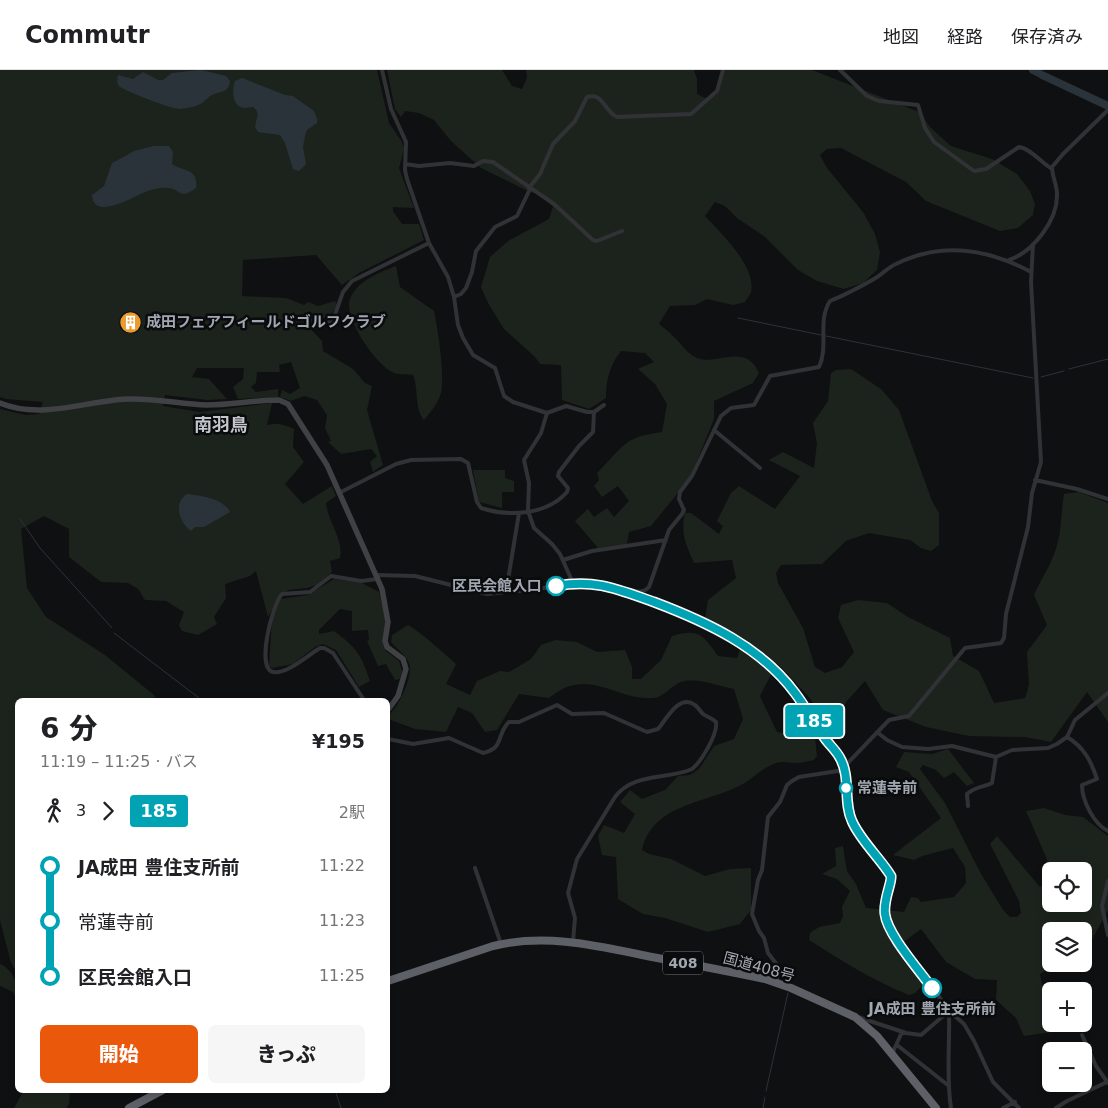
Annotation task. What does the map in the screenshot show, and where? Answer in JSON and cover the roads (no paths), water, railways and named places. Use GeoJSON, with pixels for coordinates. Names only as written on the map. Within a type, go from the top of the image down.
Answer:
{"type":"FeatureCollection","features":[{"type":"Feature","properties":{"kind":"highway","name":"国道408号"},"geometry":{"type":"LineString","coordinates":[[390,980],[501,944],[546,939],[573,941],[777,983],[855,1016],[877,1036],[936,1108]]}},
{"type":"Feature","properties":{"kind":"highway"},"geometry":{"type":"LineString","coordinates":[[129,1108],[157,1093]]}},
{"type":"Feature","properties":{"kind":"street"},"geometry":{"type":"LineString","coordinates":[[382,70],[391,109],[406,142],[407,179],[429,243],[446,273],[454,297],[458,325],[472,355],[496,368],[504,396],[513,402],[547,412],[566,406],[586,412],[594,412],[604,405]]}},
{"type":"Feature","properties":{"kind":"street"},"geometry":{"type":"LineString","coordinates":[[454,297],[461,294],[466,288],[476,251],[495,227],[517,216],[530,189],[540,174],[553,144],[575,121],[587,98],[595,96],[601,99],[610,114],[617,117],[690,114],[717,91],[723,70]]}},
{"type":"Feature","properties":{"kind":"street"},"geometry":{"type":"LineString","coordinates":[[840,70],[867,96],[879,101],[918,105],[925,128],[934,142],[974,171],[990,166],[1019,147],[1029,150],[1043,164],[1052,169]]}},
{"type":"Feature","properties":{"kind":"street"},"geometry":{"type":"LineString","coordinates":[[1009,260],[1020,257],[1034,244],[1049,222],[1056,205],[1057,192],[1052,169],[1063,154],[1108,110]]}},
{"type":"Feature","properties":{"kind":"street"},"geometry":{"type":"LineString","coordinates":[[406,164],[419,166],[450,163],[474,166],[488,161],[497,164],[530,189],[554,204],[593,240],[597,241],[622,231]]}},
{"type":"Feature","properties":{"kind":"street"},"geometry":{"type":"LineString","coordinates":[[314,327],[333,320],[343,292],[352,281],[429,243]]}},
{"type":"Feature","properties":{"kind":"street"},"geometry":{"type":"LineString","coordinates":[[777,983],[778,966],[768,953],[764,938],[759,932],[752,914],[764,860],[765,827],[768,818],[780,802],[786,786],[799,777],[844,768],[889,720],[910,716],[965,648],[1001,643],[1004,638],[1006,614],[1028,527],[1035,480],[1041,462],[1031,272],[1034,244]]}},
{"type":"Feature","properties":{"kind":"street"},"geometry":{"type":"LineString","coordinates":[[363,698],[333,653],[324,648],[315,650],[286,670],[274,673],[269,671],[265,660],[269,620],[274,605],[282,594],[310,592],[331,576],[361,581],[378,577],[415,576],[476,592],[506,592],[573,583],[604,585],[639,592],[648,589],[670,530],[684,510],[679,498],[680,492],[692,476],[714,430],[725,412],[731,408],[754,405],[770,376],[819,367],[822,359],[824,316],[830,301],[874,279],[894,264],[908,258],[947,251],[965,250],[979,252],[1009,260],[1031,272]]}},
{"type":"Feature","properties":{"kind":"street"},"geometry":{"type":"LineString","coordinates":[[0,403],[20,409],[37,411],[128,399],[175,401],[207,405],[285,401],[327,465],[378,577],[388,612],[385,641],[387,647],[403,659],[406,669],[398,696],[390,707]]}},
{"type":"Feature","properties":{"kind":"street"},"geometry":{"type":"LineString","coordinates":[[547,412],[541,434],[524,460],[529,483],[528,511],[534,528],[552,544],[563,560],[573,583]]}},
{"type":"Feature","properties":{"kind":"street"},"geometry":{"type":"LineString","coordinates":[[339,493],[396,464],[411,460],[461,459],[468,463],[470,468],[472,486],[479,507],[519,514],[546,507],[567,492],[568,488],[558,476],[559,472],[579,446],[593,432],[594,412]]}},
{"type":"Feature","properties":{"kind":"street"},"geometry":{"type":"LineString","coordinates":[[714,430],[760,468]]}},
{"type":"Feature","properties":{"kind":"street"},"geometry":{"type":"LineString","coordinates":[[1035,480],[1077,489],[1108,499]]}},
{"type":"Feature","properties":{"kind":"street"},"geometry":{"type":"LineString","coordinates":[[506,592],[519,514]]}},
{"type":"Feature","properties":{"kind":"street"},"geometry":{"type":"LineString","coordinates":[[563,560],[592,550],[666,540]]}},
{"type":"Feature","properties":{"kind":"street"},"geometry":{"type":"LineString","coordinates":[[618,588],[691,616],[739,641],[756,654],[796,694],[840,758],[844,768],[852,822],[891,876],[892,880],[886,897],[885,917],[898,940],[949,1011],[964,1024],[994,1082],[1016,1102],[1019,1108]]}},
{"type":"Feature","properties":{"kind":"street"},"geometry":{"type":"LineString","coordinates":[[877,732],[886,740],[902,747],[928,749],[952,746],[996,757],[1012,750],[1048,748],[1057,744],[1067,737],[1075,720],[1108,693]]}},
{"type":"Feature","properties":{"kind":"street"},"geometry":{"type":"LineString","coordinates":[[390,739],[414,744],[449,738],[483,753],[494,748],[499,743],[505,726],[509,722],[519,722],[557,705],[572,714],[604,713],[647,732],[658,729],[669,713],[684,703],[690,702],[704,715],[716,722],[717,727],[711,740],[698,764],[692,769],[644,779],[622,790],[615,797],[580,854],[573,873],[568,893],[575,918],[573,941]]}},
{"type":"Feature","properties":{"kind":"street"},"geometry":{"type":"LineString","coordinates":[[1067,737],[1075,742],[1090,759],[1097,779],[1082,785],[1082,794],[1102,828],[1108,831]]}},
{"type":"Feature","properties":{"kind":"street"},"geometry":{"type":"LineString","coordinates":[[968,806],[967,794],[972,789],[983,788],[992,783],[996,757]]}},
{"type":"Feature","properties":{"kind":"street"},"geometry":{"type":"LineString","coordinates":[[476,868],[501,944]]}},
{"type":"Feature","properties":{"kind":"street"},"geometry":{"type":"LineString","coordinates":[[1108,881],[1102,906],[1108,935]]}},
{"type":"Feature","properties":{"kind":"street"},"geometry":{"type":"LineString","coordinates":[[855,1016],[902,1032],[920,1035],[949,1011]]}},
{"type":"Feature","properties":{"kind":"street"},"geometry":{"type":"LineString","coordinates":[[949,1011],[948,1086],[951,1108]]}},
{"type":"Feature","properties":{"kind":"street"},"geometry":{"type":"LineString","coordinates":[[892,1054],[902,1032]]}},
{"type":"Feature","properties":{"kind":"street"},"geometry":{"type":"LineString","coordinates":[[1056,1108],[1107,1082],[1096,1066],[1082,1035]]}},
{"type":"Feature","properties":{"kind":"street"},"geometry":{"type":"LineString","coordinates":[[897,1045],[948,1086]]}},
{"type":"Feature","properties":{"kind":"street"},"geometry":{"type":"LineString","coordinates":[[1003,1108],[1016,1102]]}},
{"type":"Feature","properties":{"kind":"waterway"},"geometry":{"type":"LineString","coordinates":[[1033,70],[1039,73]]}},
{"type":"Feature","properties":{"kind":"waterway"},"geometry":{"type":"LineString","coordinates":[[1042,75],[1108,106]]}},
{"type":"Feature","properties":{"kind":"waterway"},"geometry":{"type":"LineString","coordinates":[[738,318],[821,335]]}},
{"type":"Feature","properties":{"kind":"waterway"},"geometry":{"type":"LineString","coordinates":[[826,336],[1033,378]]}},
{"type":"Feature","properties":{"kind":"waterway"},"geometry":{"type":"LineString","coordinates":[[1069,369],[1108,359]]}},
{"type":"Feature","properties":{"kind":"waterway"},"geometry":{"type":"LineString","coordinates":[[1041,377],[1064,371]]}},
{"type":"Feature","properties":{"kind":"waterway"},"geometry":{"type":"LineString","coordinates":[[20,519],[40,548],[112,628]]}},
{"type":"Feature","properties":{"kind":"waterway"},"geometry":{"type":"LineString","coordinates":[[114,633],[199,698]]}},
{"type":"Feature","properties":{"kind":"waterway"},"geometry":{"type":"LineString","coordinates":[[766,1091],[788,993]]}},
{"type":"Feature","properties":{"kind":"waterway"},"geometry":{"type":"LineString","coordinates":[[336,1093],[341,1108]]}},
{"type":"Feature","properties":{"kind":"waterway"},"geometry":{"type":"LineString","coordinates":[[763,1108],[765,1097]]}},
{"type":"Feature","properties":{"kind":"place","name":"成田フェアフィールドゴルフクラブ"},"geometry":{"type":"Point","coordinates":[130,322]}},
{"type":"Feature","properties":{"kind":"place","name":"区民会館入口"},"geometry":{"type":"Point","coordinates":[556,586]}},
{"type":"Feature","properties":{"kind":"place","name":"常蓮寺前"},"geometry":{"type":"Point","coordinates":[846,788]}},
{"type":"Feature","properties":{"kind":"place","name":"JA成田 豊住支所前"},"geometry":{"type":"Point","coordinates":[932,988]}},
{"type":"Feature","properties":{"kind":"district","name":"南羽鳥"},"geometry":{"type":"Point","coordinates":[221,424]}}]}
